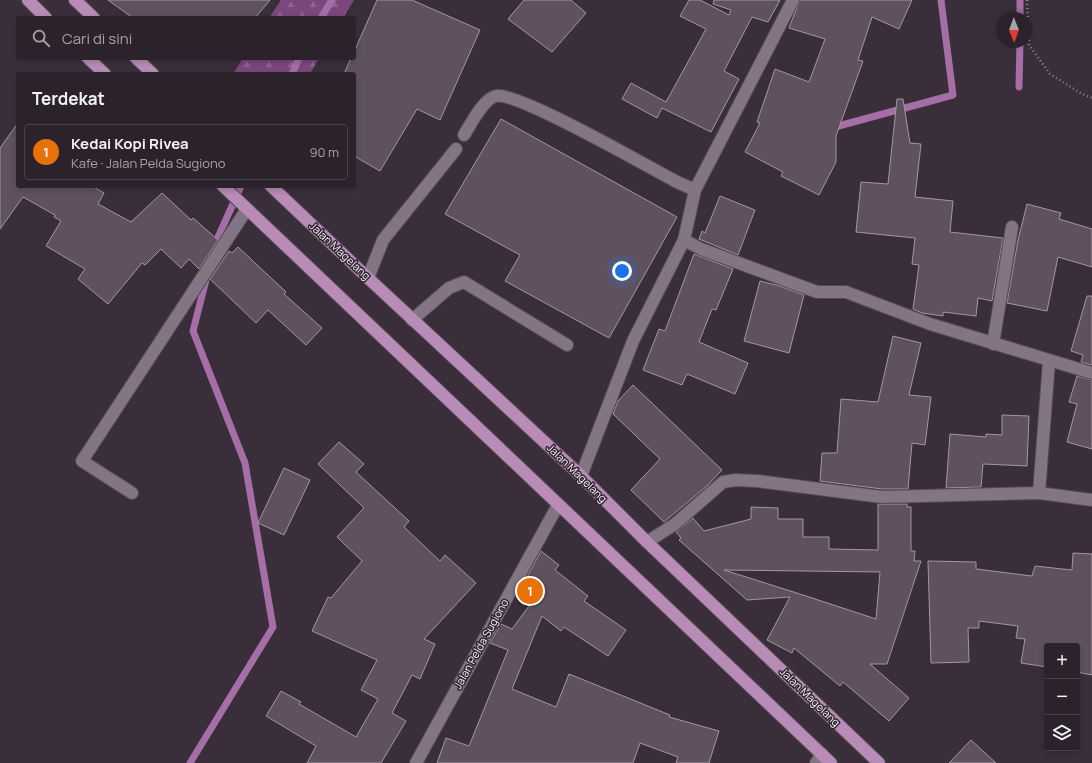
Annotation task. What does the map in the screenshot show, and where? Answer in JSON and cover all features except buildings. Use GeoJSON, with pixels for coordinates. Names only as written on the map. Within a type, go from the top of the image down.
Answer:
{"type":"FeatureCollection","features":[{"type":"Feature","properties":{"kind":"highway"},"geometry":{"type":"LineString","coordinates":[[28,0],[44,16]]}},
{"type":"Feature","properties":{"kind":"highway"},"geometry":{"type":"LineString","coordinates":[[75,0],[92,16]]}},
{"type":"Feature","properties":{"kind":"highway"},"geometry":{"type":"LineString","coordinates":[[90,60],[103,72]]}},
{"type":"Feature","properties":{"kind":"highway"},"geometry":{"type":"LineString","coordinates":[[138,60],[151,72]]}},
{"type":"Feature","properties":{"kind":"highway"},"geometry":{"type":"LineString","coordinates":[[225,188],[558,504],[819,759],[831,763]]}},
{"type":"Feature","properties":{"kind":"highway","name":"Jalan Magelang"},"geometry":{"type":"LineString","coordinates":[[273,188],[412,320],[581,476],[647,542],[879,763]]}},
{"type":"Feature","properties":{"kind":"street"},"geometry":{"type":"LineString","coordinates":[[581,476],[633,341],[684,240],[695,190],[793,0]]}},
{"type":"Feature","properties":{"kind":"street"},"geometry":{"type":"LineString","coordinates":[[464,135],[487,101],[496,96],[509,97],[541,110],[695,190]]}},
{"type":"Feature","properties":{"kind":"street"},"geometry":{"type":"LineString","coordinates":[[368,278],[383,240],[456,149]]}},
{"type":"Feature","properties":{"kind":"street"},"geometry":{"type":"LineString","coordinates":[[132,493],[82,461],[247,209]]}},
{"type":"Feature","properties":{"kind":"street"},"geometry":{"type":"LineString","coordinates":[[993,344],[1012,227]]}},
{"type":"Feature","properties":{"kind":"street"},"geometry":{"type":"LineString","coordinates":[[684,240],[701,249],[817,292],[846,292],[930,324],[1092,373]]}},
{"type":"Feature","properties":{"kind":"street"},"geometry":{"type":"LineString","coordinates":[[412,320],[448,288],[464,282],[567,345]]}},
{"type":"Feature","properties":{"kind":"street"},"geometry":{"type":"LineString","coordinates":[[1039,493],[1049,361]]}},
{"type":"Feature","properties":{"kind":"street"},"geometry":{"type":"LineString","coordinates":[[647,542],[675,524],[723,482],[736,480],[757,481],[882,497],[1039,493],[1092,500]]}},
{"type":"Feature","properties":{"kind":"street","name":"Jalan Pelda Sugiono"},"geometry":{"type":"LineString","coordinates":[[416,763],[558,504]]}},
{"type":"Feature","properties":{"kind":"path"},"geometry":{"type":"LineString","coordinates":[[1027,0],[1029,45],[1050,74],[1082,94],[1092,98]]}},
{"type":"Feature","properties":{"kind":"green space"},"geometry":{"type":"Polygon","coordinates":[[[281,0],[354,0],[344,16],[270,16],[281,0]]]}},
{"type":"Feature","properties":{"kind":"green space"},"geometry":{"type":"Polygon","coordinates":[[[242,60],[318,60],[311,72],[234,72],[242,60]]]}},
{"type":"Feature","properties":{"kind":"waterway"},"geometry":{"type":"LineString","coordinates":[[322,16],[332,0]]}},
{"type":"Feature","properties":{"kind":"waterway"},"geometry":{"type":"LineString","coordinates":[[831,128],[953,95],[941,0]]}},
{"type":"Feature","properties":{"kind":"waterway"},"geometry":{"type":"LineString","coordinates":[[1020,0],[1020,12]]}},
{"type":"Feature","properties":{"kind":"waterway"},"geometry":{"type":"LineString","coordinates":[[1019,87],[1020,48]]}},
{"type":"Feature","properties":{"kind":"waterway"},"geometry":{"type":"LineString","coordinates":[[293,72],[298,60]]}},
{"type":"Feature","properties":{"kind":"waterway"},"geometry":{"type":"LineString","coordinates":[[211,258],[215,244],[240,188]]}},
{"type":"Feature","properties":{"kind":"waterway"},"geometry":{"type":"LineString","coordinates":[[190,763],[273,627],[245,463],[193,331],[207,276]]}},
{"type":"Feature","properties":{"kind":"place","name":"Kedai Kopi Rivea"},"geometry":{"type":"Point","coordinates":[530,591]}}]}
